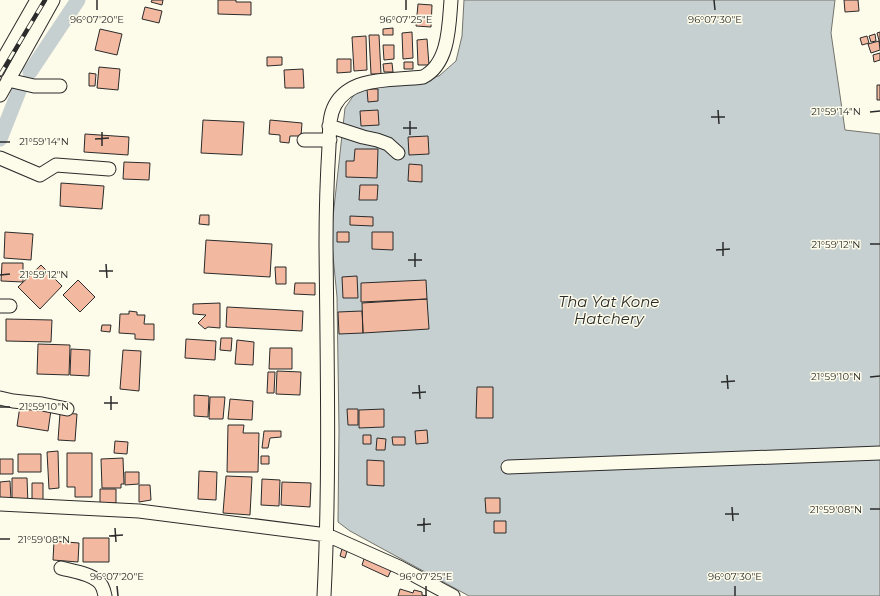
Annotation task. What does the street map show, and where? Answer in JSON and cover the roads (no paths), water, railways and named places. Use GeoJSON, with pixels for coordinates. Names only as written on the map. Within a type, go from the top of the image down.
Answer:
{"type":"FeatureCollection","features":[{"type":"Feature","properties":{"kind":"street"},"geometry":{"type":"LineString","coordinates":[[0,65],[37,0]]}},
{"type":"Feature","properties":{"kind":"street"},"geometry":{"type":"LineString","coordinates":[[0,95],[53,0]]}},
{"type":"Feature","properties":{"kind":"street"},"geometry":{"type":"LineString","coordinates":[[324,596],[327,535],[326,194],[330,140],[329,126],[335,104],[349,89],[366,82],[423,77],[431,73],[436,67],[445,47],[450,24],[451,0]]}},
{"type":"Feature","properties":{"kind":"street"},"geometry":{"type":"LineString","coordinates":[[8,80],[34,86],[60,86]]}},
{"type":"Feature","properties":{"kind":"street"},"geometry":{"type":"LineString","coordinates":[[329,126],[388,144],[398,153]]}},
{"type":"Feature","properties":{"kind":"street"},"geometry":{"type":"LineString","coordinates":[[304,140],[330,140]]}},
{"type":"Feature","properties":{"kind":"street"},"geometry":{"type":"LineString","coordinates":[[0,158],[40,175],[56,165],[109,169]]}},
{"type":"Feature","properties":{"kind":"street"},"geometry":{"type":"LineString","coordinates":[[0,398],[67,409]]}},
{"type":"Feature","properties":{"kind":"street"},"geometry":{"type":"LineString","coordinates":[[508,467],[880,453]]}},
{"type":"Feature","properties":{"kind":"street"},"geometry":{"type":"LineString","coordinates":[[0,504],[139,511],[327,535],[399,567],[452,596]]}},
{"type":"Feature","properties":{"kind":"street"},"geometry":{"type":"LineString","coordinates":[[61,568],[84,574],[98,581],[102,586],[104,596]]}},
{"type":"Feature","properties":{"kind":"water","name":"Tha Yat Kone Hatchery"},"geometry":{"type":"Polygon","coordinates":[[[464,0],[835,0],[831,33],[845,130],[880,134],[880,596],[469,596],[350,531],[338,522],[339,430],[337,297],[331,235],[345,108],[358,89],[416,78],[439,76],[456,61],[462,36],[464,0]]]}},
{"type":"Feature","properties":{"kind":"waterway"},"geometry":{"type":"LineString","coordinates":[[30,72],[78,0]]}},
{"type":"Feature","properties":{"kind":"waterway"},"geometry":{"type":"LineString","coordinates":[[0,139],[19,91]]}},
{"type":"Feature","properties":{"kind":"railway"},"geometry":{"type":"LineString","coordinates":[[0,75],[45,0]]}}]}
